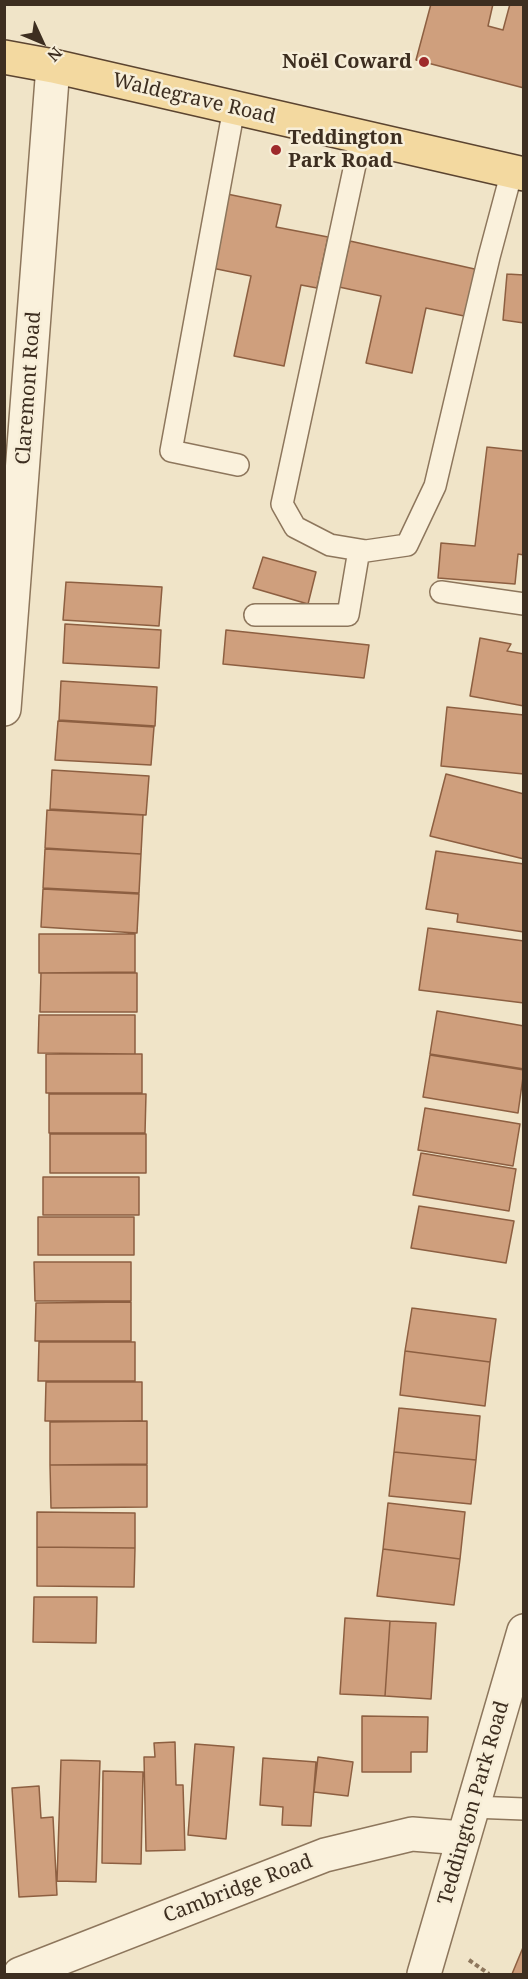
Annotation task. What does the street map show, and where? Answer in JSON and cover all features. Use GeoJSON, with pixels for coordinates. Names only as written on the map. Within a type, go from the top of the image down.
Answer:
{"type":"FeatureCollection","features":[{"type":"Feature","properties":{"kind":"main road","name":"Waldegrave Road"},"geometry":{"type":"LineString","coordinates":[[4,57],[53,66],[518,173]]}},
{"type":"Feature","properties":{"kind":"street","name":"Claremont Road"},"geometry":{"type":"LineString","coordinates":[[4,709],[53,66]]}},
{"type":"Feature","properties":{"kind":"street","name":"Teddington Park Road"},"geometry":{"type":"LineString","coordinates":[[424,1974],[524,1631]]}},
{"type":"Feature","properties":{"kind":"street","name":"Cambridge Road"},"geometry":{"type":"LineString","coordinates":[[20,1974],[325,1855],[412,1834],[463,1838]]}},
{"type":"Feature","properties":{"kind":"lane"},"geometry":{"type":"LineString","coordinates":[[234,108],[171,451],[238,465]]}},
{"type":"Feature","properties":{"kind":"lane"},"geometry":{"type":"LineString","coordinates":[[361,137],[282,504],[295,527],[330,545],[366,551],[407,545],[435,486],[489,257],[518,173]]}},
{"type":"Feature","properties":{"kind":"lane"},"geometry":{"type":"LineString","coordinates":[[255,615],[348,615],[359,550]]}},
{"type":"Feature","properties":{"kind":"lane"},"geometry":{"type":"LineString","coordinates":[[441,592],[524,604]]}},
{"type":"Feature","properties":{"kind":"lane"},"geometry":{"type":"LineString","coordinates":[[472,1807],[524,1809]]}},
{"type":"Feature","properties":{"kind":"building"},"geometry":{"type":"Polygon","coordinates":[[[431,4],[493,4],[488,26],[503,30],[510,4],[524,4],[524,88],[416,60],[431,4]]]}},
{"type":"Feature","properties":{"kind":"building"},"geometry":{"type":"Polygon","coordinates":[[[227,194],[281,205],[276,227],[328,237],[317,288],[301,285],[284,366],[234,356],[251,276],[212,268],[227,194]]]}},
{"type":"Feature","properties":{"kind":"building"},"geometry":{"type":"Polygon","coordinates":[[[350,241],[479,270],[469,317],[426,308],[412,373],[366,363],[381,296],[339,287],[350,241]]]}},
{"type":"Feature","properties":{"kind":"building"},"geometry":{"type":"Polygon","coordinates":[[[507,274],[524,275],[524,323],[503,320],[507,274]]]}},
{"type":"Feature","properties":{"kind":"building"},"geometry":{"type":"Polygon","coordinates":[[[487,447],[524,451],[524,555],[518,554],[515,584],[438,578],[441,543],[475,546],[487,447]]]}},
{"type":"Feature","properties":{"kind":"building"},"geometry":{"type":"Polygon","coordinates":[[[263,557],[316,572],[308,604],[253,588],[263,557]]]}},
{"type":"Feature","properties":{"kind":"building"},"geometry":{"type":"Polygon","coordinates":[[[66,582],[162,587],[159,626],[63,620],[66,582]]]}},
{"type":"Feature","properties":{"kind":"building"},"geometry":{"type":"Polygon","coordinates":[[[65,624],[161,630],[159,668],[63,663],[65,624]]]}},
{"type":"Feature","properties":{"kind":"building"},"geometry":{"type":"Polygon","coordinates":[[[226,630],[369,645],[364,678],[223,664],[226,630]]]}},
{"type":"Feature","properties":{"kind":"building"},"geometry":{"type":"Polygon","coordinates":[[[480,638],[511,644],[507,651],[524,654],[524,706],[470,696],[480,638]]]}},
{"type":"Feature","properties":{"kind":"building"},"geometry":{"type":"Polygon","coordinates":[[[61,681],[157,687],[155,726],[59,720],[61,681]]]}},
{"type":"Feature","properties":{"kind":"building"},"geometry":{"type":"Polygon","coordinates":[[[447,707],[524,715],[524,774],[441,766],[447,707]]]}},
{"type":"Feature","properties":{"kind":"building"},"geometry":{"type":"Polygon","coordinates":[[[58,721],[154,727],[151,765],[55,760],[58,721]]]}},
{"type":"Feature","properties":{"kind":"building"},"geometry":{"type":"Polygon","coordinates":[[[52,770],[149,776],[146,815],[50,809],[52,770]]]}},
{"type":"Feature","properties":{"kind":"building"},"geometry":{"type":"Polygon","coordinates":[[[446,774],[524,794],[524,859],[430,836],[446,774]]]}},
{"type":"Feature","properties":{"kind":"building"},"geometry":{"type":"Polygon","coordinates":[[[47,810],[143,815],[141,854],[45,848],[47,810]]]}},
{"type":"Feature","properties":{"kind":"building"},"geometry":{"type":"Polygon","coordinates":[[[45,849],[141,854],[139,893],[43,888],[45,849]]]}},
{"type":"Feature","properties":{"kind":"building"},"geometry":{"type":"Polygon","coordinates":[[[436,851],[524,864],[524,932],[457,922],[458,914],[426,909],[436,851]]]}},
{"type":"Feature","properties":{"kind":"building"},"geometry":{"type":"Polygon","coordinates":[[[43,889],[139,894],[137,933],[41,927],[43,889]]]}},
{"type":"Feature","properties":{"kind":"building"},"geometry":{"type":"Polygon","coordinates":[[[428,928],[524,941],[524,1003],[419,990],[428,928]]]}},
{"type":"Feature","properties":{"kind":"building"},"geometry":{"type":"Polygon","coordinates":[[[39,934],[135,934],[135,972],[39,973],[39,934]]]}},
{"type":"Feature","properties":{"kind":"building"},"geometry":{"type":"Polygon","coordinates":[[[41,973],[137,973],[137,1012],[40,1012],[41,973]]]}},
{"type":"Feature","properties":{"kind":"building"},"geometry":{"type":"Polygon","coordinates":[[[437,1011],[524,1026],[524,1069],[430,1054],[437,1011]]]}},
{"type":"Feature","properties":{"kind":"building"},"geometry":{"type":"Polygon","coordinates":[[[39,1015],[135,1015],[135,1054],[38,1053],[39,1015]]]}},
{"type":"Feature","properties":{"kind":"building"},"geometry":{"type":"Polygon","coordinates":[[[46,1054],[142,1054],[142,1093],[46,1093],[46,1054]]]}},
{"type":"Feature","properties":{"kind":"building"},"geometry":{"type":"Polygon","coordinates":[[[430,1055],[524,1070],[518,1113],[423,1097],[430,1055]]]}},
{"type":"Feature","properties":{"kind":"building"},"geometry":{"type":"Polygon","coordinates":[[[49,1094],[146,1094],[145,1133],[49,1133],[49,1094]]]}},
{"type":"Feature","properties":{"kind":"building"},"geometry":{"type":"Polygon","coordinates":[[[425,1108],[520,1124],[513,1166],[418,1150],[425,1108]]]}},
{"type":"Feature","properties":{"kind":"building"},"geometry":{"type":"Polygon","coordinates":[[[50,1134],[146,1134],[146,1173],[50,1173],[50,1134]]]}},
{"type":"Feature","properties":{"kind":"building"},"geometry":{"type":"Polygon","coordinates":[[[421,1153],[516,1169],[509,1211],[413,1195],[421,1153]]]}},
{"type":"Feature","properties":{"kind":"building"},"geometry":{"type":"Polygon","coordinates":[[[43,1177],[139,1177],[139,1215],[43,1215],[43,1177]]]}},
{"type":"Feature","properties":{"kind":"building"},"geometry":{"type":"Polygon","coordinates":[[[419,1206],[514,1221],[506,1263],[411,1248],[419,1206]]]}},
{"type":"Feature","properties":{"kind":"building"},"geometry":{"type":"Polygon","coordinates":[[[38,1217],[134,1217],[134,1255],[38,1255],[38,1217]]]}},
{"type":"Feature","properties":{"kind":"building"},"geometry":{"type":"Polygon","coordinates":[[[34,1262],[131,1262],[131,1301],[35,1301],[34,1262]]]}},
{"type":"Feature","properties":{"kind":"building"},"geometry":{"type":"Polygon","coordinates":[[[131,1302],[131,1341],[35,1341],[36,1303],[131,1302]]]}},
{"type":"Feature","properties":{"kind":"building"},"geometry":{"type":"Polygon","coordinates":[[[412,1308],[496,1319],[490,1362],[405,1351],[412,1308]]]}},
{"type":"Feature","properties":{"kind":"building"},"geometry":{"type":"Polygon","coordinates":[[[39,1342],[135,1342],[135,1381],[38,1381],[39,1342]]]}},
{"type":"Feature","properties":{"kind":"building"},"geometry":{"type":"Polygon","coordinates":[[[405,1351],[490,1362],[485,1406],[400,1395],[405,1351]]]}},
{"type":"Feature","properties":{"kind":"building"},"geometry":{"type":"Polygon","coordinates":[[[46,1382],[142,1382],[142,1421],[45,1421],[46,1382]]]}},
{"type":"Feature","properties":{"kind":"building"},"geometry":{"type":"Polygon","coordinates":[[[399,1408],[480,1416],[476,1460],[394,1452],[399,1408]]]}},
{"type":"Feature","properties":{"kind":"building"},"geometry":{"type":"Polygon","coordinates":[[[147,1421],[147,1464],[50,1465],[50,1422],[147,1421]]]}},
{"type":"Feature","properties":{"kind":"building"},"geometry":{"type":"Polygon","coordinates":[[[394,1452],[476,1460],[471,1504],[389,1496],[394,1452]]]}},
{"type":"Feature","properties":{"kind":"building"},"geometry":{"type":"Polygon","coordinates":[[[50,1465],[147,1465],[147,1507],[51,1508],[50,1465]]]}},
{"type":"Feature","properties":{"kind":"building"},"geometry":{"type":"Polygon","coordinates":[[[388,1503],[465,1512],[460,1559],[383,1549],[388,1503]]]}},
{"type":"Feature","properties":{"kind":"building"},"geometry":{"type":"Polygon","coordinates":[[[37,1512],[135,1513],[135,1548],[37,1547],[37,1512]]]}},
{"type":"Feature","properties":{"kind":"building"},"geometry":{"type":"Polygon","coordinates":[[[37,1547],[135,1548],[134,1587],[37,1586],[37,1547]]]}},
{"type":"Feature","properties":{"kind":"building"},"geometry":{"type":"Polygon","coordinates":[[[383,1549],[460,1559],[454,1605],[377,1596],[383,1549]]]}},
{"type":"Feature","properties":{"kind":"building"},"geometry":{"type":"Polygon","coordinates":[[[34,1597],[97,1597],[96,1643],[33,1642],[34,1597]]]}},
{"type":"Feature","properties":{"kind":"building"},"geometry":{"type":"Polygon","coordinates":[[[345,1618],[390,1621],[385,1696],[340,1694],[345,1618]]]}},
{"type":"Feature","properties":{"kind":"building"},"geometry":{"type":"Polygon","coordinates":[[[390,1621],[436,1623],[431,1699],[385,1696],[390,1621]]]}},
{"type":"Feature","properties":{"kind":"building"},"geometry":{"type":"Polygon","coordinates":[[[362,1716],[428,1717],[427,1752],[411,1752],[411,1772],[362,1772],[362,1716]]]}},
{"type":"Feature","properties":{"kind":"building"},"geometry":{"type":"Polygon","coordinates":[[[175,1742],[176,1785],[183,1785],[185,1850],[146,1851],[144,1757],[155,1757],[154,1743],[175,1742]]]}},
{"type":"Feature","properties":{"kind":"building"},"geometry":{"type":"Polygon","coordinates":[[[195,1744],[234,1747],[226,1839],[188,1835],[195,1744]]]}},
{"type":"Feature","properties":{"kind":"building"},"geometry":{"type":"Polygon","coordinates":[[[318,1757],[353,1762],[348,1796],[314,1792],[318,1757]]]}},
{"type":"Feature","properties":{"kind":"building"},"geometry":{"type":"Polygon","coordinates":[[[263,1758],[316,1762],[311,1826],[282,1825],[283,1807],[260,1805],[263,1758]]]}},
{"type":"Feature","properties":{"kind":"building"},"geometry":{"type":"Polygon","coordinates":[[[61,1760],[100,1761],[96,1882],[57,1881],[61,1760]]]}},
{"type":"Feature","properties":{"kind":"building"},"geometry":{"type":"Polygon","coordinates":[[[103,1771],[143,1772],[141,1864],[102,1863],[103,1771]]]}},
{"type":"Feature","properties":{"kind":"building"},"geometry":{"type":"Polygon","coordinates":[[[39,1786],[41,1818],[53,1817],[57,1895],[19,1897],[12,1788],[39,1786]]]}},
{"type":"Feature","properties":{"kind":"building"},"geometry":{"type":"Polygon","coordinates":[[[524,1945],[524,1974],[512,1974],[524,1945]]]}},
{"type":"Feature","properties":{"kind":"place","name":"Noël Coward"},"geometry":{"type":"Point","coordinates":[424,62]}},
{"type":"Feature","properties":{"kind":"place","name":"Teddington Park Road"},"geometry":{"type":"Point","coordinates":[276,150]}}]}
